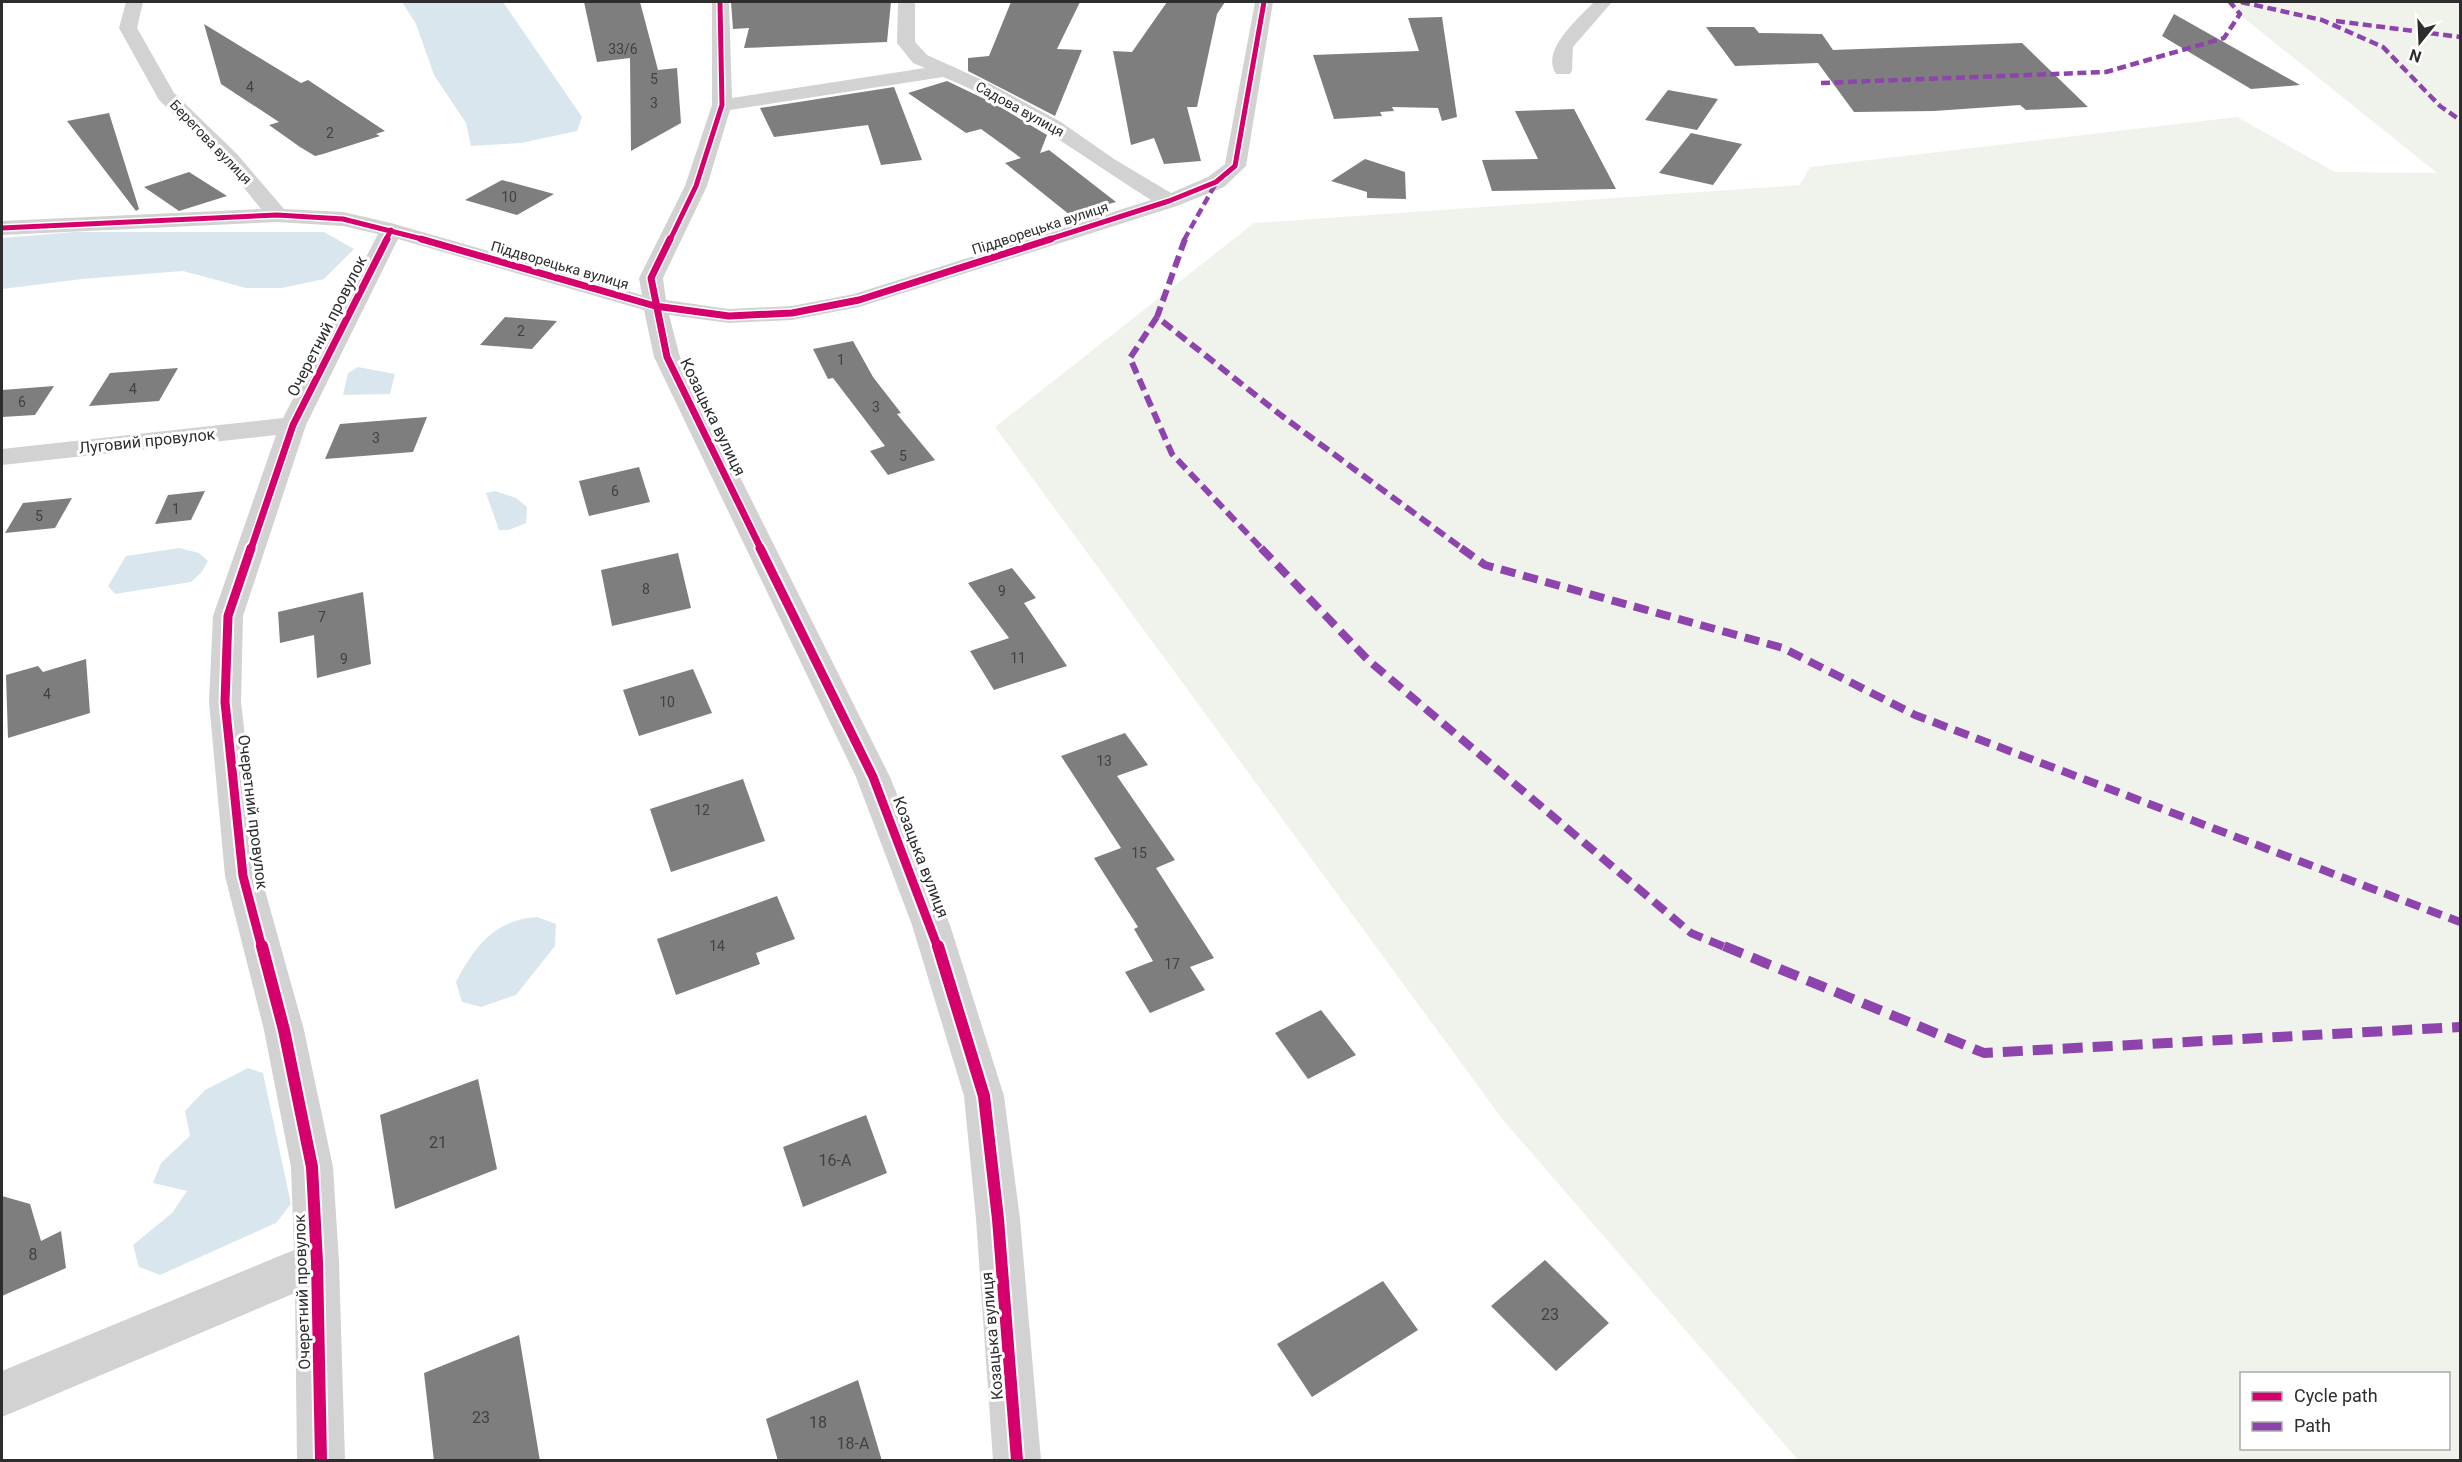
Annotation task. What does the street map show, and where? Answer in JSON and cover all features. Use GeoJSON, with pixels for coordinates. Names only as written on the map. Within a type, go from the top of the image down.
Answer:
{"type":"FeatureCollection","features":[{"type":"Feature","properties":{"kind":"street","name":"Берегова вулиця"},"geometry":{"type":"LineString","coordinates":[[134,2],[128,28],[166,96],[230,158],[278,215]]}},
{"type":"Feature","properties":{"kind":"street","name":"Козацька вулиця"},"geometry":{"type":"LineString","coordinates":[[720,2],[722,105],[696,186],[651,278],[655,306],[668,357],[873,777],[931,925],[984,1096],[998,1219],[1017,1461]]}},
{"type":"Feature","properties":{"kind":"street","name":"Садова вулиця"},"geometry":{"type":"LineString","coordinates":[[907,2],[906,44],[920,59],[982,87],[1054,126],[1107,163],[1169,201]]}},
{"type":"Feature","properties":{"kind":"street","name":"Піддворецька вулиця"},"geometry":{"type":"LineString","coordinates":[[2,228],[278,215],[343,219],[391,230],[655,306],[729,316],[792,313],[859,300],[1169,201],[1216,182],[1235,166],[1264,2]]}},
{"type":"Feature","properties":{"kind":"street"},"geometry":{"type":"LineString","coordinates":[[1563,69],[1564,46],[1603,2]]}},
{"type":"Feature","properties":{"kind":"street"},"geometry":{"type":"LineString","coordinates":[[722,105],[943,70]]}},
{"type":"Feature","properties":{"kind":"street","name":"Очеретний провулок"},"geometry":{"type":"LineString","coordinates":[[321,1461],[317,1262],[312,1167],[284,1030],[243,876],[225,702],[228,616],[293,425],[391,230]]}},
{"type":"Feature","properties":{"kind":"street","name":"Луговий провулок"},"geometry":{"type":"LineString","coordinates":[[2,457],[293,425]]}},
{"type":"Feature","properties":{"kind":"street"},"geometry":{"type":"LineString","coordinates":[[2,1394],[317,1262]]}},
{"type":"Feature","properties":{"kind":"shaded area"},"geometry":{"type":"Polygon","coordinates":[[[402,2],[503,2],[582,117],[577,131],[521,143],[471,146],[466,123],[434,75],[416,24],[402,2]]]}},
{"type":"Feature","properties":{"kind":"shaded area"},"geometry":{"type":"Polygon","coordinates":[[[2224,2],[2460,2],[2460,1460],[1798,1460],[1503,1120],[995,427],[1254,223],[1800,185],[1810,167],[2237,117],[2335,172],[2437,173],[2224,2]]]}},
{"type":"Feature","properties":{"kind":"shaded area"},"geometry":{"type":"Polygon","coordinates":[[[75,232],[324,232],[354,249],[324,279],[282,288],[246,288],[183,271],[82,279],[2,289],[2,238],[75,232]]]}},
{"type":"Feature","properties":{"kind":"shaded area"},"geometry":{"type":"Polygon","coordinates":[[[358,367],[395,374],[390,394],[343,395],[348,373],[358,367]]]}},
{"type":"Feature","properties":{"kind":"shaded area"},"geometry":{"type":"Polygon","coordinates":[[[495,491],[516,498],[527,507],[526,523],[509,530],[499,530],[486,493],[495,491]]]}},
{"type":"Feature","properties":{"kind":"shaded area"},"geometry":{"type":"Polygon","coordinates":[[[179,548],[199,553],[208,561],[201,573],[191,582],[115,594],[108,586],[126,556],[179,548]]]}},
{"type":"Feature","properties":{"kind":"shaded area"},"geometry":{"type":"Polygon","coordinates":[[[537,917],[556,924],[555,946],[516,995],[481,1007],[462,1002],[456,982],[479,946],[497,929],[509,923],[537,917]]]}},
{"type":"Feature","properties":{"kind":"shaded area"},"geometry":{"type":"Polygon","coordinates":[[[248,1068],[263,1073],[291,1204],[276,1223],[160,1275],[139,1267],[133,1245],[172,1213],[187,1191],[153,1183],[161,1163],[190,1136],[185,1111],[205,1090],[248,1068]]]}},
{"type":"Feature","properties":{"kind":"building"},"geometry":{"type":"Polygon","coordinates":[[[584,2],[640,2],[658,70],[677,68],[681,123],[631,151],[630,58],[597,62],[584,2]]]}},
{"type":"Feature","properties":{"kind":"building"},"geometry":{"type":"Polygon","coordinates":[[[731,2],[891,2],[887,42],[744,48],[749,28],[733,29],[731,2]]]}},
{"type":"Feature","properties":{"kind":"building"},"geometry":{"type":"Polygon","coordinates":[[[1011,2],[1080,2],[1057,49],[1082,50],[1055,116],[968,71],[968,58],[989,56],[1011,2]]]}},
{"type":"Feature","properties":{"kind":"building"},"geometry":{"type":"Polygon","coordinates":[[[1167,2],[1225,2],[1217,14],[1197,107],[1187,107],[1201,161],[1164,164],[1154,138],[1131,145],[1113,51],[1132,52],[1167,2]]]}},
{"type":"Feature","properties":{"kind":"building"},"geometry":{"type":"Polygon","coordinates":[[[2174,14],[2300,85],[2251,89],[2162,36],[2174,14]]]}},
{"type":"Feature","properties":{"kind":"building"},"geometry":{"type":"Polygon","coordinates":[[[1442,17],[1457,117],[1442,121],[1438,108],[1392,107],[1394,111],[1380,112],[1382,116],[1334,119],[1313,55],[1419,51],[1408,18],[1442,17]]]}},
{"type":"Feature","properties":{"kind":"building"},"geometry":{"type":"Polygon","coordinates":[[[204,24],[301,83],[308,80],[385,131],[376,134],[380,136],[315,156],[269,125],[279,122],[221,84],[204,24]]]}},
{"type":"Feature","properties":{"kind":"building"},"geometry":{"type":"Polygon","coordinates":[[[1706,27],[1754,27],[1759,33],[1822,34],[1833,50],[2022,43],[2088,107],[2026,110],[2020,105],[1934,111],[1854,112],[1818,63],[1735,66],[1706,27]]]}},
{"type":"Feature","properties":{"kind":"building"},"geometry":{"type":"Polygon","coordinates":[[[947,81],[997,105],[1047,135],[1040,153],[1049,150],[1116,202],[1070,215],[1005,163],[1021,158],[981,129],[966,133],[908,93],[947,81]]]}},
{"type":"Feature","properties":{"kind":"building"},"geometry":{"type":"Polygon","coordinates":[[[894,87],[922,160],[881,165],[868,125],[774,137],[760,108],[894,87]]]}},
{"type":"Feature","properties":{"kind":"building"},"geometry":{"type":"Polygon","coordinates":[[[1668,90],[1718,99],[1697,130],[1645,120],[1668,90]]]}},
{"type":"Feature","properties":{"kind":"building"},"geometry":{"type":"Polygon","coordinates":[[[1574,109],[1616,189],[1492,191],[1482,160],[1538,159],[1515,111],[1574,109]]]}},
{"type":"Feature","properties":{"kind":"building"},"geometry":{"type":"Polygon","coordinates":[[[109,113],[139,209],[136,211],[67,121],[109,113]]]}},
{"type":"Feature","properties":{"kind":"building"},"geometry":{"type":"Polygon","coordinates":[[[1691,133],[1742,144],[1713,185],[1659,173],[1691,133]]]}},
{"type":"Feature","properties":{"kind":"building"},"geometry":{"type":"Polygon","coordinates":[[[1365,159],[1405,172],[1406,199],[1367,198],[1367,192],[1331,181],[1365,159]]]}},
{"type":"Feature","properties":{"kind":"building"},"geometry":{"type":"Polygon","coordinates":[[[189,172],[227,196],[179,211],[144,187],[189,172]]]}},
{"type":"Feature","properties":{"kind":"building"},"geometry":{"type":"Polygon","coordinates":[[[502,180],[554,194],[517,215],[465,200],[502,180]]]}},
{"type":"Feature","properties":{"kind":"building"},"geometry":{"type":"Polygon","coordinates":[[[505,317],[557,321],[532,349],[480,345],[505,317]]]}},
{"type":"Feature","properties":{"kind":"building"},"geometry":{"type":"Polygon","coordinates":[[[853,341],[873,377],[901,413],[897,414],[935,460],[888,475],[870,451],[885,446],[833,378],[828,379],[813,349],[853,341]]]}},
{"type":"Feature","properties":{"kind":"building"},"geometry":{"type":"Polygon","coordinates":[[[178,368],[159,401],[89,406],[110,373],[178,368]]]}},
{"type":"Feature","properties":{"kind":"building"},"geometry":{"type":"Polygon","coordinates":[[[54,386],[35,415],[2,417],[2,390],[54,386]]]}},
{"type":"Feature","properties":{"kind":"building"},"geometry":{"type":"Polygon","coordinates":[[[427,417],[413,452],[325,459],[340,424],[427,417]]]}},
{"type":"Feature","properties":{"kind":"building"},"geometry":{"type":"Polygon","coordinates":[[[639,467],[650,502],[589,516],[579,481],[639,467]]]}},
{"type":"Feature","properties":{"kind":"building"},"geometry":{"type":"Polygon","coordinates":[[[205,491],[191,520],[155,524],[168,495],[205,491]]]}},
{"type":"Feature","properties":{"kind":"building"},"geometry":{"type":"Polygon","coordinates":[[[72,498],[55,528],[5,533],[23,503],[72,498]]]}},
{"type":"Feature","properties":{"kind":"building"},"geometry":{"type":"Polygon","coordinates":[[[678,553],[691,608],[612,626],[601,570],[678,553]]]}},
{"type":"Feature","properties":{"kind":"building"},"geometry":{"type":"Polygon","coordinates":[[[1012,568],[1036,598],[1024,603],[1067,666],[994,690],[970,651],[1009,638],[968,583],[1012,568]]]}},
{"type":"Feature","properties":{"kind":"building"},"geometry":{"type":"Polygon","coordinates":[[[363,592],[371,664],[317,678],[314,635],[280,643],[278,612],[363,592]]]}},
{"type":"Feature","properties":{"kind":"building"},"geometry":{"type":"Polygon","coordinates":[[[86,659],[90,713],[8,738],[6,675],[38,666],[43,672],[86,659]]]}},
{"type":"Feature","properties":{"kind":"building"},"geometry":{"type":"Polygon","coordinates":[[[693,669],[712,713],[639,736],[623,690],[693,669]]]}},
{"type":"Feature","properties":{"kind":"building"},"geometry":{"type":"Polygon","coordinates":[[[1125,733],[1148,765],[1117,776],[1175,860],[1156,868],[1214,958],[1190,967],[1205,990],[1150,1013],[1125,972],[1153,961],[1134,929],[1138,927],[1094,858],[1121,848],[1061,756],[1125,733]]]}},
{"type":"Feature","properties":{"kind":"building"},"geometry":{"type":"Polygon","coordinates":[[[743,779],[765,841],[671,872],[650,809],[743,779]]]}},
{"type":"Feature","properties":{"kind":"building"},"geometry":{"type":"Polygon","coordinates":[[[777,896],[795,939],[756,953],[760,964],[676,995],[657,939],[777,896]]]}},
{"type":"Feature","properties":{"kind":"building"},"geometry":{"type":"Polygon","coordinates":[[[1321,1010],[1356,1055],[1308,1079],[1275,1033],[1321,1010]]]}},
{"type":"Feature","properties":{"kind":"building"},"geometry":{"type":"Polygon","coordinates":[[[478,1079],[497,1169],[395,1209],[380,1115],[478,1079]]]}},
{"type":"Feature","properties":{"kind":"building"},"geometry":{"type":"Polygon","coordinates":[[[866,1115],[887,1173],[803,1207],[783,1147],[866,1115]]]}},
{"type":"Feature","properties":{"kind":"building"},"geometry":{"type":"Polygon","coordinates":[[[2,1196],[30,1204],[41,1241],[61,1231],[66,1268],[2,1296],[2,1196]]]}},
{"type":"Feature","properties":{"kind":"building"},"geometry":{"type":"Polygon","coordinates":[[[1545,1260],[1609,1323],[1556,1371],[1491,1306],[1545,1260]]]}},
{"type":"Feature","properties":{"kind":"building"},"geometry":{"type":"Polygon","coordinates":[[[1383,1281],[1418,1330],[1312,1397],[1277,1344],[1383,1281]]]}},
{"type":"Feature","properties":{"kind":"building"},"geometry":{"type":"Polygon","coordinates":[[[519,1335],[540,1461],[434,1461],[424,1373],[519,1335]]]}},
{"type":"Feature","properties":{"kind":"building"},"geometry":{"type":"Polygon","coordinates":[[[858,1380],[882,1461],[778,1461],[766,1419],[858,1380]]]}},
{"type":"Feature","properties":{"kind":"marked path"},"geometry":{"type":"LineString","coordinates":[[1821,83],[2106,72],[2224,38],[2240,14],[2230,2]]}},
{"type":"Feature","properties":{"kind":"marked path"},"geometry":{"type":"LineString","coordinates":[[2241,2],[2322,20],[2383,47],[2440,106],[2460,120]]}},
{"type":"Feature","properties":{"kind":"marked path"},"geometry":{"type":"LineString","coordinates":[[2336,21],[2460,37]]}},
{"type":"Feature","properties":{"kind":"marked path"},"geometry":{"type":"LineString","coordinates":[[1216,183],[1182,244],[1157,317],[1282,416],[1485,565],[1783,648],[1915,715],[2460,922]]}},
{"type":"Feature","properties":{"kind":"marked path"},"geometry":{"type":"LineString","coordinates":[[1157,317],[1130,358],[1172,454],[1368,660],[1691,933],[1984,1053],[2460,1027]]}},
{"type":"Feature","properties":{"kind":"cycle path"},"geometry":{"type":"LineString","coordinates":[[720,2],[722,105],[696,186],[651,278],[655,306],[667,357],[873,777],[931,925],[984,1096],[998,1219],[1017,1460]]}},
{"type":"Feature","properties":{"kind":"cycle path"},"geometry":{"type":"LineString","coordinates":[[2,228],[277,215],[343,219],[391,230],[655,306],[729,316],[792,313],[859,300],[1169,201],[1216,182],[1235,166],[1264,2]]}},
{"type":"Feature","properties":{"kind":"cycle path"},"geometry":{"type":"LineString","coordinates":[[321,1460],[317,1262],[312,1167],[284,1030],[243,876],[225,702],[228,616],[293,425],[391,230]]}}]}
